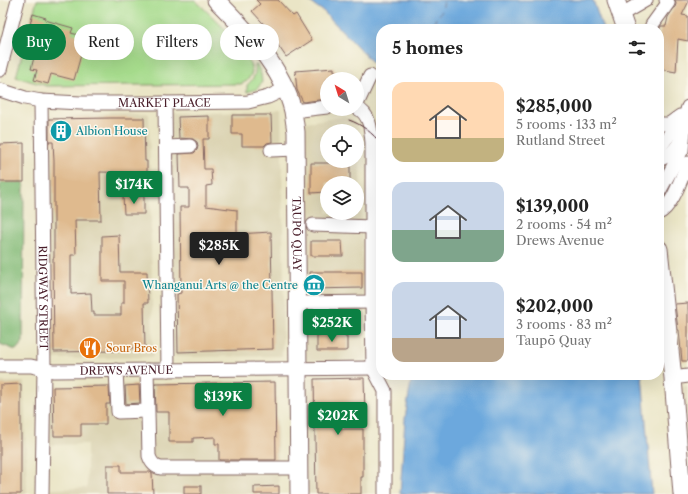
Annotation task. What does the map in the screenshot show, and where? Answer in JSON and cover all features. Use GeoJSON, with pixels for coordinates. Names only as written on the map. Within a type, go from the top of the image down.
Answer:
{"type":"FeatureCollection","features":[{"type":"Feature","properties":{"kind":"main road","name":"TAUPŌ QUAY"},"geometry":{"type":"LineString","coordinates":[[216,0],[260,48],[274,69],[293,111],[296,132],[299,494]]}},
{"type":"Feature","properties":{"kind":"main road"},"geometry":{"type":"LineString","coordinates":[[664,279],[680,377],[682,494]]}},
{"type":"Feature","properties":{"kind":"street"},"geometry":{"type":"LineString","coordinates":[[0,70],[18,0]]}},
{"type":"Feature","properties":{"kind":"street"},"geometry":{"type":"LineString","coordinates":[[621,14],[646,0]]}},
{"type":"Feature","properties":{"kind":"street"},"geometry":{"type":"LineString","coordinates":[[653,24],[668,3],[666,0]]}},
{"type":"Feature","properties":{"kind":"street"},"geometry":{"type":"LineString","coordinates":[[364,89],[370,76]]}},
{"type":"Feature","properties":{"kind":"street","name":"MARKET PLACE"},"geometry":{"type":"LineString","coordinates":[[0,90],[25,98],[41,101],[81,103],[165,103],[248,102],[268,97],[284,89]]}},
{"type":"Feature","properties":{"kind":"street","name":"RIDGWAY STREET"},"geometry":{"type":"LineString","coordinates":[[41,101],[44,368],[42,494]]}},
{"type":"Feature","properties":{"kind":"street"},"geometry":{"type":"LineString","coordinates":[[165,103],[168,370]]}},
{"type":"Feature","properties":{"kind":"street"},"geometry":{"type":"LineString","coordinates":[[293,111],[320,108]]}},
{"type":"Feature","properties":{"kind":"street"},"geometry":{"type":"LineString","coordinates":[[664,124],[669,124],[687,108]]}},
{"type":"Feature","properties":{"kind":"street"},"geometry":{"type":"LineString","coordinates":[[664,183],[682,150],[687,108]]}},
{"type":"Feature","properties":{"kind":"street"},"geometry":{"type":"LineString","coordinates":[[364,114],[371,133],[373,368],[376,374]]}},
{"type":"Feature","properties":{"kind":"street"},"geometry":{"type":"LineString","coordinates":[[664,142],[673,130],[676,119]]}},
{"type":"Feature","properties":{"kind":"street"},"geometry":{"type":"LineString","coordinates":[[664,158],[673,152],[684,131]]}},
{"type":"Feature","properties":{"kind":"street"},"geometry":{"type":"LineString","coordinates":[[166,147],[190,146]]}},
{"type":"Feature","properties":{"kind":"street"},"geometry":{"type":"LineString","coordinates":[[271,150],[296,149]]}},
{"type":"Feature","properties":{"kind":"street"},"geometry":{"type":"LineString","coordinates":[[664,210],[670,202],[688,163]]}},
{"type":"Feature","properties":{"kind":"street"},"geometry":{"type":"LineString","coordinates":[[313,225],[373,227]]}},
{"type":"Feature","properties":{"kind":"street"},"geometry":{"type":"LineString","coordinates":[[298,303],[372,302]]}},
{"type":"Feature","properties":{"kind":"street","name":"DREWS AVENUE"},"geometry":{"type":"LineString","coordinates":[[0,366],[31,366],[53,371],[373,368]]}},
{"type":"Feature","properties":{"kind":"street"},"geometry":{"type":"LineString","coordinates":[[116,370],[118,412],[147,411]]}},
{"type":"Feature","properties":{"kind":"street"},"geometry":{"type":"LineString","coordinates":[[147,370],[149,456],[150,460],[156,467],[299,468]]}},
{"type":"Feature","properties":{"kind":"street"},"geometry":{"type":"LineString","coordinates":[[379,380],[385,391],[385,494]]}},
{"type":"Feature","properties":{"kind":"shaded area"},"geometry":{"type":"Polygon","coordinates":[[[281,110],[284,283],[282,356],[175,357],[171,285],[169,113],[281,110]]]}},
{"type":"Feature","properties":{"kind":"shaded area"},"geometry":{"type":"Polygon","coordinates":[[[149,114],[153,357],[50,359],[45,117],[149,114]]]}},
{"type":"Feature","properties":{"kind":"shaded area"},"geometry":{"type":"Polygon","coordinates":[[[344,117],[352,120],[355,124],[320,124],[320,168],[360,168],[360,176],[320,176],[320,220],[361,220],[365,360],[301,361],[298,123],[344,117]]]}},
{"type":"Feature","properties":{"kind":"shaded area"},"geometry":{"type":"Polygon","coordinates":[[[365,376],[367,494],[304,494],[302,377],[365,376]]]}},
{"type":"Feature","properties":{"kind":"shaded area"},"geometry":{"type":"Polygon","coordinates":[[[276,381],[279,494],[50,494],[50,489],[87,488],[87,444],[49,445],[48,386],[276,381]]]}},
{"type":"Feature","properties":{"kind":"shaded area"},"geometry":{"type":"Polygon","coordinates":[[[0,382],[24,382],[27,494],[0,494],[0,382]]]}},
{"type":"Feature","properties":{"kind":"shaded area"},"geometry":{"type":"Polygon","coordinates":[[[688,386],[688,481],[677,387],[688,386]]]}},
{"type":"Feature","properties":{"kind":"green space"},"geometry":{"type":"Polygon","coordinates":[[[37,0],[195,0],[220,24],[220,60],[248,60],[252,73],[247,81],[241,84],[47,86],[16,77],[21,60],[66,60],[66,24],[30,24],[37,0]]]}},
{"type":"Feature","properties":{"kind":"green space"},"geometry":{"type":"Polygon","coordinates":[[[255,65],[257,65],[261,74],[262,82],[257,89],[247,92],[247,85],[255,74],[255,65]]]}},
{"type":"Feature","properties":{"kind":"green space"},"geometry":{"type":"Polygon","coordinates":[[[0,182],[24,182],[23,342],[16,350],[0,344],[0,182]]]}},
{"type":"Feature","properties":{"kind":"water"},"geometry":{"type":"Polygon","coordinates":[[[307,0],[593,0],[601,24],[376,24],[376,66],[323,11],[307,0]]]}},
{"type":"Feature","properties":{"kind":"water"},"geometry":{"type":"Polygon","coordinates":[[[411,380],[642,380],[652,494],[400,494],[405,419],[411,380]]]}},
{"type":"Feature","properties":{"kind":"building"},"geometry":{"type":"Polygon","coordinates":[[[256,0],[278,0],[293,16],[296,14],[312,40],[286,57],[279,47],[279,24],[264,24],[252,11],[260,4],[256,0]]]}},
{"type":"Feature","properties":{"kind":"building"},"geometry":{"type":"Polygon","coordinates":[[[675,0],[688,0],[682,15],[688,16],[688,41],[678,39],[676,72],[664,70],[664,26],[666,26],[668,17],[676,4],[675,0]]]}},
{"type":"Feature","properties":{"kind":"building"},"geometry":{"type":"Polygon","coordinates":[[[33,14],[46,18],[45,20],[59,24],[30,24],[33,14]]]}},
{"type":"Feature","properties":{"kind":"building"},"geometry":{"type":"Polygon","coordinates":[[[66,26],[73,28],[71,33],[74,34],[74,60],[80,60],[74,80],[51,74],[48,84],[34,80],[37,70],[31,69],[33,60],[66,60],[66,26]]]}},
{"type":"Feature","properties":{"kind":"building"},"geometry":{"type":"Polygon","coordinates":[[[334,68],[334,71],[336,72],[320,72],[320,100],[303,102],[297,90],[295,71],[334,68]]]}},
{"type":"Feature","properties":{"kind":"building"},"geometry":{"type":"Polygon","coordinates":[[[232,115],[271,115],[272,142],[267,143],[264,146],[242,146],[242,134],[232,134],[232,115]]]}},
{"type":"Feature","properties":{"kind":"building"},"geometry":{"type":"Polygon","coordinates":[[[209,116],[209,139],[203,139],[204,169],[211,169],[212,185],[206,186],[206,206],[237,210],[237,234],[271,232],[273,349],[178,352],[177,294],[181,293],[180,207],[189,207],[189,188],[180,188],[179,154],[194,153],[198,146],[197,142],[193,139],[179,138],[178,117],[209,116]]]}},
{"type":"Feature","properties":{"kind":"building"},"geometry":{"type":"Polygon","coordinates":[[[144,118],[145,161],[147,161],[147,173],[100,172],[101,220],[75,220],[76,255],[71,255],[71,294],[91,293],[92,312],[94,312],[94,315],[121,315],[121,303],[124,303],[124,281],[102,281],[102,236],[119,235],[120,272],[147,272],[148,303],[144,303],[145,348],[118,348],[118,351],[54,352],[54,161],[53,142],[49,142],[49,119],[144,118]]]}},
{"type":"Feature","properties":{"kind":"building"},"geometry":{"type":"Polygon","coordinates":[[[24,143],[24,182],[0,182],[0,144],[24,143]]]}},
{"type":"Feature","properties":{"kind":"building"},"geometry":{"type":"Polygon","coordinates":[[[311,163],[320,163],[320,168],[350,168],[350,176],[320,176],[320,192],[311,193],[311,163]]]}},
{"type":"Feature","properties":{"kind":"building"},"geometry":{"type":"Polygon","coordinates":[[[123,196],[144,196],[144,214],[124,214],[123,196]]]}},
{"type":"Feature","properties":{"kind":"building"},"geometry":{"type":"Polygon","coordinates":[[[311,241],[342,241],[343,256],[311,256],[311,241]]]}},
{"type":"Feature","properties":{"kind":"building"},"geometry":{"type":"Polygon","coordinates":[[[310,272],[362,272],[362,288],[310,289],[310,272]]]}},
{"type":"Feature","properties":{"kind":"building"},"geometry":{"type":"Polygon","coordinates":[[[688,303],[688,361],[682,361],[675,304],[688,303]]]}},
{"type":"Feature","properties":{"kind":"building"},"geometry":{"type":"Polygon","coordinates":[[[317,335],[345,335],[345,337],[347,337],[347,350],[317,351],[317,335]]]}},
{"type":"Feature","properties":{"kind":"building"},"geometry":{"type":"Polygon","coordinates":[[[364,378],[365,413],[341,414],[341,429],[363,429],[363,477],[361,477],[361,494],[316,494],[314,379],[364,378]]]}},
{"type":"Feature","properties":{"kind":"building"},"geometry":{"type":"Polygon","coordinates":[[[275,382],[276,460],[219,460],[219,444],[215,444],[215,437],[193,438],[193,442],[169,442],[169,412],[156,412],[155,384],[275,382]]]}},
{"type":"Feature","properties":{"kind":"building"},"geometry":{"type":"Polygon","coordinates":[[[21,384],[21,494],[0,494],[0,385],[21,384]]]}},
{"type":"Feature","properties":{"kind":"building"},"geometry":{"type":"Polygon","coordinates":[[[139,385],[140,403],[126,404],[125,386],[139,385]]]}},
{"type":"Feature","properties":{"kind":"building"},"geometry":{"type":"Polygon","coordinates":[[[109,386],[110,404],[106,404],[106,424],[81,424],[81,436],[54,436],[53,387],[109,386]]]}},
{"type":"Feature","properties":{"kind":"building"},"geometry":{"type":"Polygon","coordinates":[[[107,465],[121,465],[121,472],[152,473],[153,494],[107,494],[107,465]]]}},
{"type":"Feature","properties":{"kind":"building"},"geometry":{"type":"Polygon","coordinates":[[[184,486],[201,486],[201,494],[184,494],[184,486]]]}},
{"type":"Feature","properties":{"kind":"building"},"geometry":{"type":"Polygon","coordinates":[[[279,486],[279,494],[254,494],[254,487],[279,486]]]}},
{"type":"Feature","properties":{"kind":"ferry route"},"geometry":{"type":"LineString","coordinates":[[432,24],[442,11],[444,0]]}},
{"type":"Feature","properties":{"kind":"tram line"},"geometry":{"type":"LineString","coordinates":[[349,120],[366,129],[376,138]]}},
{"type":"Feature","properties":{"kind":"place","name":"Albion House"},"geometry":{"type":"Point","coordinates":[61,131]}},
{"type":"Feature","properties":{"kind":"place","name":"Whanganui Arts @ the Centre"},"geometry":{"type":"Point","coordinates":[314,285]}},
{"type":"Feature","properties":{"kind":"place","name":"Sour Bros"},"geometry":{"type":"Point","coordinates":[90,348]}}]}
